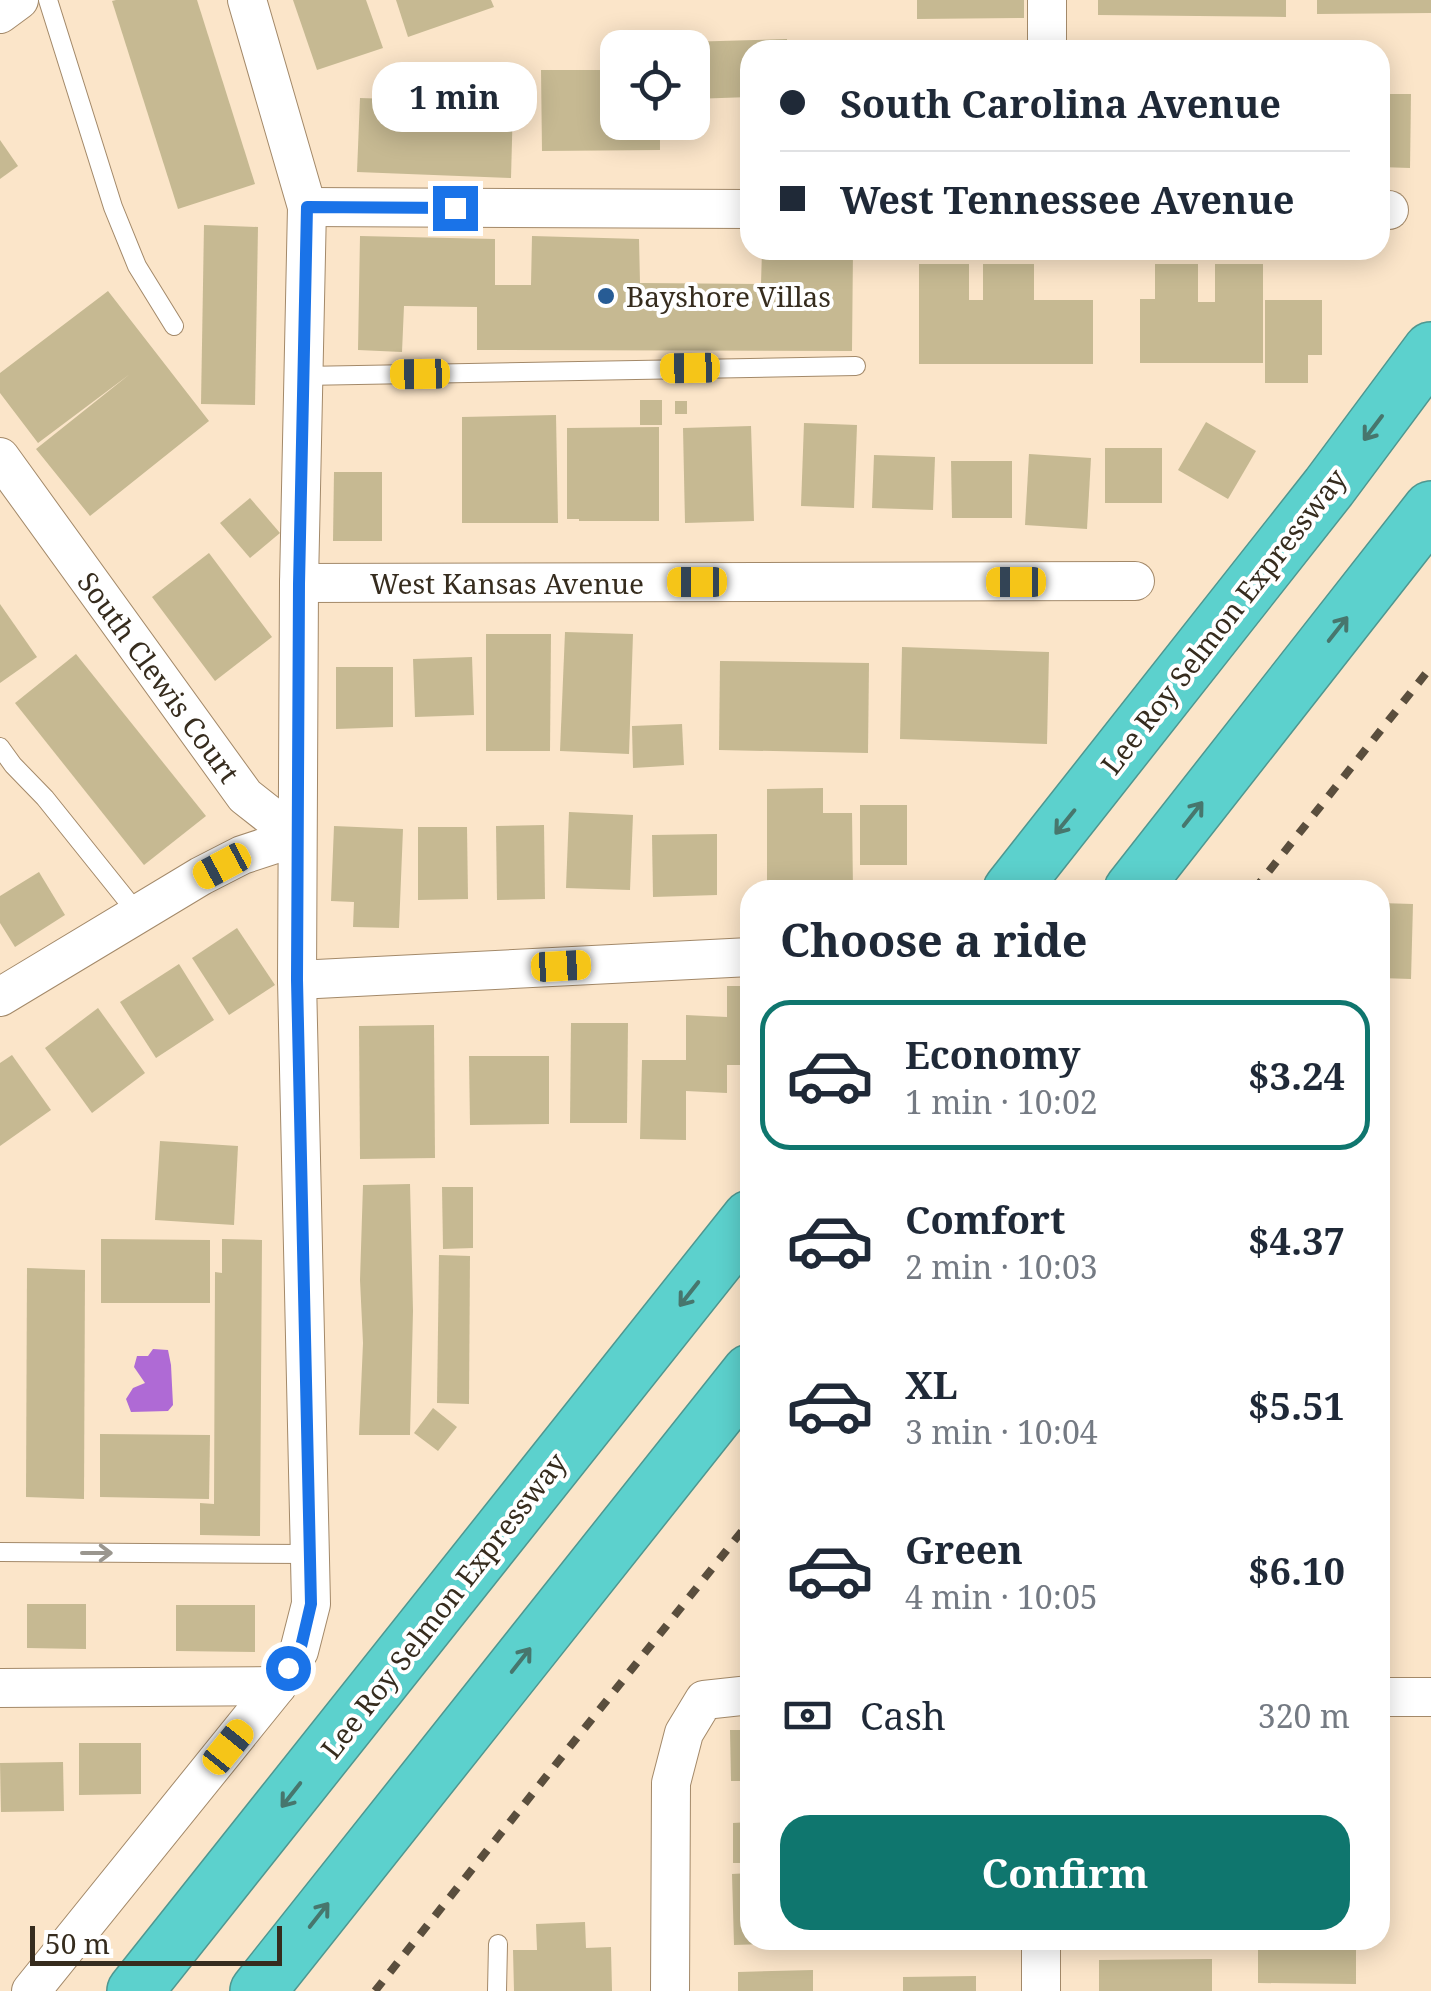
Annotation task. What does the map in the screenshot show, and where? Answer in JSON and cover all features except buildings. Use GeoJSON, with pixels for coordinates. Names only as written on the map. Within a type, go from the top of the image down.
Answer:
{"type":"FeatureCollection","features":[{"type":"Feature","properties":{"kind":"highway","name":"Lee Roy Selmon Expressway"},"geometry":{"type":"LineString","coordinates":[[1019,880],[1282,548],[1431,350]]}},
{"type":"Feature","properties":{"kind":"highway"},"geometry":{"type":"LineString","coordinates":[[1140,880],[1431,510]]}},
{"type":"Feature","properties":{"kind":"highway","name":"Lee Roy Selmon Expressway"},"geometry":{"type":"LineString","coordinates":[[135,1991],[740,1231]]}},
{"type":"Feature","properties":{"kind":"highway"},"geometry":{"type":"LineString","coordinates":[[258,1991],[740,1385]]}},
{"type":"Feature","properties":{"kind":"street"},"geometry":{"type":"LineString","coordinates":[[0,14],[19,0]]}},
{"type":"Feature","properties":{"kind":"street"},"geometry":{"type":"LineString","coordinates":[[31,1991],[276,1686],[300,1651],[311,1604],[297,980],[299,584],[307,207],[248,0]]}},
{"type":"Feature","properties":{"kind":"street"},"geometry":{"type":"LineString","coordinates":[[1047,0],[1047,40]]}},
{"type":"Feature","properties":{"kind":"street"},"geometry":{"type":"LineString","coordinates":[[307,207],[740,209]]}},
{"type":"Feature","properties":{"kind":"street","name":"South Clewis Court"},"geometry":{"type":"LineString","coordinates":[[0,457],[245,796],[298,838]]}},
{"type":"Feature","properties":{"kind":"street","name":"West Kansas Avenue"},"geometry":{"type":"LineString","coordinates":[[299,584],[1135,581]]}},
{"type":"Feature","properties":{"kind":"street"},"geometry":{"type":"LineString","coordinates":[[0,996],[242,855],[298,838]]}},
{"type":"Feature","properties":{"kind":"street"},"geometry":{"type":"LineString","coordinates":[[297,980],[740,958]]}},
{"type":"Feature","properties":{"kind":"street"},"geometry":{"type":"LineString","coordinates":[[0,1688],[276,1686]]}},
{"type":"Feature","properties":{"kind":"street"},"geometry":{"type":"LineString","coordinates":[[670,1991],[671,1784],[684,1733],[704,1700],[740,1696]]}},
{"type":"Feature","properties":{"kind":"street"},"geometry":{"type":"LineString","coordinates":[[1390,1697],[1431,1698]]}},
{"type":"Feature","properties":{"kind":"street"},"geometry":{"type":"LineString","coordinates":[[1041,1950],[1041,1991]]}},
{"type":"Feature","properties":{"kind":"lane"},"geometry":{"type":"LineString","coordinates":[[48,0],[113,207],[137,266],[174,326]]}},
{"type":"Feature","properties":{"kind":"lane"},"geometry":{"type":"LineString","coordinates":[[303,376],[856,366]]}},
{"type":"Feature","properties":{"kind":"lane"},"geometry":{"type":"LineString","coordinates":[[0,747],[138,914]]}},
{"type":"Feature","properties":{"kind":"lane"},"geometry":{"type":"LineString","coordinates":[[0,1552],[308,1554]]}},
{"type":"Feature","properties":{"kind":"lane"},"geometry":{"type":"LineString","coordinates":[[497,1991],[498,1944]]}},
{"type":"Feature","properties":{"kind":"shaded area"},"geometry":{"type":"Polygon","coordinates":[[[153,1349],[168,1350],[173,1405],[168,1411],[131,1412],[126,1399],[133,1388],[145,1383],[134,1367],[137,1356],[148,1356],[153,1349]]]}},
{"type":"Feature","properties":{"kind":"railway"},"geometry":{"type":"LineString","coordinates":[[1262,880],[1431,667]]}},
{"type":"Feature","properties":{"kind":"railway"},"geometry":{"type":"LineString","coordinates":[[375,1991],[740,1534]]}},
{"type":"Feature","properties":{"kind":"place","name":"Bayshore Villas"},"geometry":{"type":"Point","coordinates":[606,296]}},
{"type":"Feature","properties":{"kind":"route"},"geometry":{"type":"LineString","coordinates":[[288,1668],[300,1651],[311,1604],[297,980],[299,584],[307,207],[455,208]]}}]}
